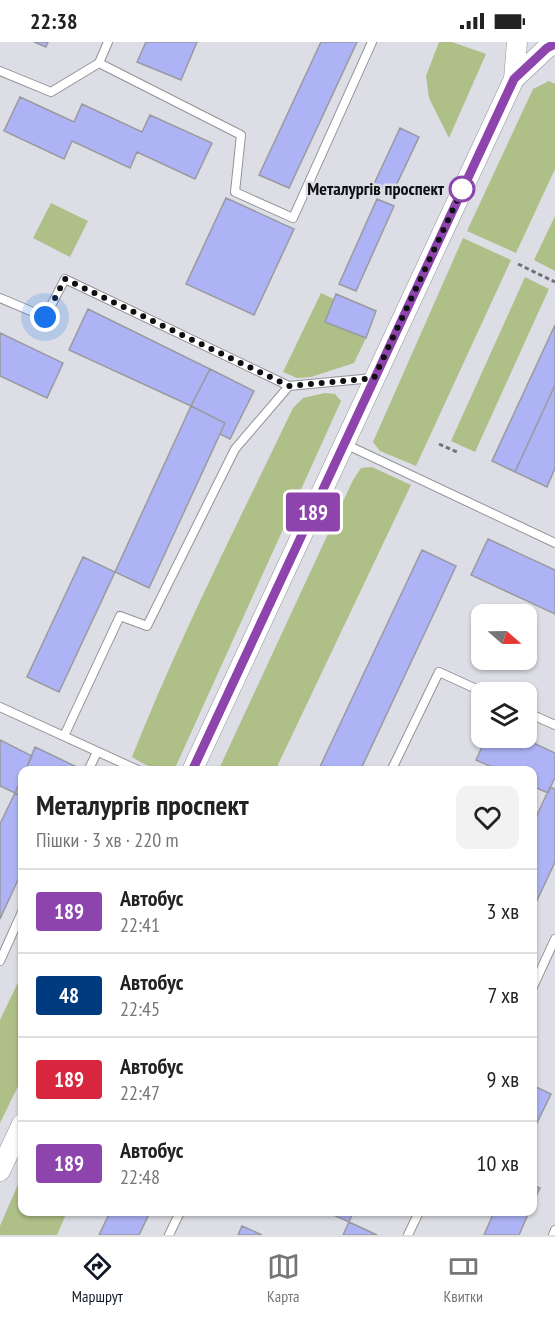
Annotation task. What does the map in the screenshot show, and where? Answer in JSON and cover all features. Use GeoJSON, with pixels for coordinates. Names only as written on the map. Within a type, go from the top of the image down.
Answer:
{"type":"FeatureCollection","features":[{"type":"Feature","properties":{"kind":"street"},"geometry":{"type":"LineString","coordinates":[[194,766],[514,79],[517,42]]}},
{"type":"Feature","properties":{"kind":"street"},"geometry":{"type":"LineString","coordinates":[[514,79],[547,48],[555,44]]}},
{"type":"Feature","properties":{"kind":"street"},"geometry":{"type":"LineString","coordinates":[[2,1159],[18,1131]]}},
{"type":"Feature","properties":{"kind":"lane"},"geometry":{"type":"LineString","coordinates":[[0,71],[51,92],[99,63],[108,42]]}},
{"type":"Feature","properties":{"kind":"lane"},"geometry":{"type":"LineString","coordinates":[[99,63],[241,135],[235,192],[293,218],[372,42]]}},
{"type":"Feature","properties":{"kind":"lane"},"geometry":{"type":"LineString","coordinates":[[0,298],[45,317],[65,279],[289,386],[374,378]]}},
{"type":"Feature","properties":{"kind":"lane"},"geometry":{"type":"LineString","coordinates":[[64,736],[120,616],[147,626],[235,449],[289,386]]}},
{"type":"Feature","properties":{"kind":"lane"},"geometry":{"type":"LineString","coordinates":[[345,444],[555,543]]}},
{"type":"Feature","properties":{"kind":"lane"},"geometry":{"type":"LineString","coordinates":[[393,766],[439,672],[471,687]]}},
{"type":"Feature","properties":{"kind":"lane"},"geometry":{"type":"LineString","coordinates":[[0,707],[129,766]]}},
{"type":"Feature","properties":{"kind":"lane"},"geometry":{"type":"LineString","coordinates":[[537,717],[555,725]]}},
{"type":"Feature","properties":{"kind":"lane"},"geometry":{"type":"LineString","coordinates":[[90,766],[97,752]]}},
{"type":"Feature","properties":{"kind":"lane"},"geometry":{"type":"LineString","coordinates":[[0,961],[18,921]]}},
{"type":"Feature","properties":{"kind":"lane"},"geometry":{"type":"LineString","coordinates":[[537,978],[555,939]]}},
{"type":"Feature","properties":{"kind":"lane"},"geometry":{"type":"LineString","coordinates":[[170,1235],[178,1216]]}},
{"type":"Feature","properties":{"kind":"lane"},"geometry":{"type":"LineString","coordinates":[[408,1235],[417,1216]]}},
{"type":"Feature","properties":{"kind":"lane"},"geometry":{"type":"LineString","coordinates":[[553,1235],[555,1230]]}},
{"type":"Feature","properties":{"kind":"path"},"geometry":{"type":"LineString","coordinates":[[518,264],[555,282]]}},
{"type":"Feature","properties":{"kind":"path"},"geometry":{"type":"LineString","coordinates":[[439,444],[457,452]]}},
{"type":"Feature","properties":{"kind":"green space"},"geometry":{"type":"Polygon","coordinates":[[[439,42],[452,42],[486,54],[449,138],[429,98],[426,76],[439,42]]]}},
{"type":"Feature","properties":{"kind":"green space"},"geometry":{"type":"Polygon","coordinates":[[[549,81],[555,84],[555,169],[516,253],[467,231],[533,89],[549,81]]]}},
{"type":"Feature","properties":{"kind":"green space"},"geometry":{"type":"Polygon","coordinates":[[[51,203],[88,221],[70,257],[33,238],[51,203]]]}},
{"type":"Feature","properties":{"kind":"green space"},"geometry":{"type":"Polygon","coordinates":[[[555,216],[555,271],[534,260],[555,216]]]}},
{"type":"Feature","properties":{"kind":"green space"},"geometry":{"type":"Polygon","coordinates":[[[463,238],[511,260],[416,466],[380,451],[373,442],[463,238]]]}},
{"type":"Feature","properties":{"kind":"green space"},"geometry":{"type":"Polygon","coordinates":[[[525,277],[549,289],[475,452],[451,441],[525,277]]]}},
{"type":"Feature","properties":{"kind":"green space"},"geometry":{"type":"Polygon","coordinates":[[[321,293],[334,299],[325,322],[366,338],[354,363],[311,377],[297,378],[283,372],[321,293]]]}},
{"type":"Feature","properties":{"kind":"green space"},"geometry":{"type":"Polygon","coordinates":[[[325,393],[335,394],[341,401],[176,766],[150,766],[143,763],[132,757],[169,668],[293,408],[303,398],[325,393]]]}},
{"type":"Feature","properties":{"kind":"green space"},"geometry":{"type":"Polygon","coordinates":[[[372,467],[411,485],[277,766],[220,766],[353,480],[361,468],[372,467]]]}},
{"type":"Feature","properties":{"kind":"green space"},"geometry":{"type":"Polygon","coordinates":[[[18,982],[18,1086],[0,1123],[0,1020],[18,982]]]}},
{"type":"Feature","properties":{"kind":"green space"},"geometry":{"type":"Polygon","coordinates":[[[18,1184],[18,1216],[65,1216],[57,1235],[0,1235],[0,1226],[18,1184]]]}},
{"type":"Feature","properties":{"kind":"building"},"geometry":{"type":"Polygon","coordinates":[[[34,42],[48,42],[46,47],[34,42]]]}},
{"type":"Feature","properties":{"kind":"building"},"geometry":{"type":"Polygon","coordinates":[[[146,42],[197,42],[181,80],[137,62],[146,42]]]}},
{"type":"Feature","properties":{"kind":"building"},"geometry":{"type":"Polygon","coordinates":[[[321,42],[357,42],[289,188],[259,175],[321,42]]]}},
{"type":"Feature","properties":{"kind":"building"},"geometry":{"type":"Polygon","coordinates":[[[20,97],[74,122],[82,104],[142,132],[150,115],[212,143],[195,179],[137,152],[130,168],[72,141],[64,159],[4,131],[20,97]]]}},
{"type":"Feature","properties":{"kind":"building"},"geometry":{"type":"Polygon","coordinates":[[[400,128],[419,137],[393,192],[374,184],[400,128]]]}},
{"type":"Feature","properties":{"kind":"building"},"geometry":{"type":"Polygon","coordinates":[[[226,198],[294,229],[254,315],[186,284],[226,198]]]}},
{"type":"Feature","properties":{"kind":"building"},"geometry":{"type":"Polygon","coordinates":[[[377,199],[394,206],[356,291],[339,284],[377,199]]]}},
{"type":"Feature","properties":{"kind":"building"},"geometry":{"type":"Polygon","coordinates":[[[336,294],[376,311],[366,338],[325,322],[336,294]]]}},
{"type":"Feature","properties":{"kind":"building"},"geometry":{"type":"Polygon","coordinates":[[[88,309],[210,369],[191,406],[69,350],[88,309]]]}},
{"type":"Feature","properties":{"kind":"building"},"geometry":{"type":"Polygon","coordinates":[[[555,325],[555,385],[515,472],[492,461],[555,325]]]}},
{"type":"Feature","properties":{"kind":"building"},"geometry":{"type":"Polygon","coordinates":[[[0,333],[63,363],[47,398],[0,376],[0,333]]]}},
{"type":"Feature","properties":{"kind":"building"},"geometry":{"type":"Polygon","coordinates":[[[210,369],[254,391],[230,439],[220,434],[225,423],[191,406],[210,369]]]}},
{"type":"Feature","properties":{"kind":"building"},"geometry":{"type":"Polygon","coordinates":[[[555,385],[555,468],[547,487],[515,472],[555,385]]]}},
{"type":"Feature","properties":{"kind":"building"},"geometry":{"type":"Polygon","coordinates":[[[191,406],[225,423],[149,588],[115,572],[191,406]]]}},
{"type":"Feature","properties":{"kind":"building"},"geometry":{"type":"Polygon","coordinates":[[[488,539],[555,570],[555,614],[537,604],[471,575],[488,539]]]}},
{"type":"Feature","properties":{"kind":"building"},"geometry":{"type":"Polygon","coordinates":[[[422,550],[456,566],[362,766],[320,766],[422,550]]]}},
{"type":"Feature","properties":{"kind":"building"},"geometry":{"type":"Polygon","coordinates":[[[83,557],[115,572],[59,692],[27,677],[83,557]]]}},
{"type":"Feature","properties":{"kind":"building"},"geometry":{"type":"Polygon","coordinates":[[[0,740],[32,756],[27,766],[18,766],[18,786],[15,793],[0,786],[0,740]]]}},
{"type":"Feature","properties":{"kind":"building"},"geometry":{"type":"Polygon","coordinates":[[[537,745],[555,753],[555,777],[548,793],[537,788],[537,766],[490,766],[476,760],[481,748],[537,748],[537,745]]]}},
{"type":"Feature","properties":{"kind":"building"},"geometry":{"type":"Polygon","coordinates":[[[35,747],[75,766],[27,766],[35,747]]]}},
{"type":"Feature","properties":{"kind":"building"},"geometry":{"type":"Polygon","coordinates":[[[550,787],[555,789],[555,862],[537,900],[537,815],[550,787]]]}},
{"type":"Feature","properties":{"kind":"building"},"geometry":{"type":"Polygon","coordinates":[[[15,793],[18,795],[18,880],[0,919],[0,824],[15,793]]]}},
{"type":"Feature","properties":{"kind":"building"},"geometry":{"type":"Polygon","coordinates":[[[537,1087],[551,1094],[537,1123],[537,1087]]]}},
{"type":"Feature","properties":{"kind":"building"},"geometry":{"type":"Polygon","coordinates":[[[108,1216],[148,1216],[139,1235],[99,1235],[108,1216]]]}},
{"type":"Feature","properties":{"kind":"building"},"geometry":{"type":"Polygon","coordinates":[[[336,1216],[351,1216],[349,1222],[336,1216]]]}},
{"type":"Feature","properties":{"kind":"building"},"geometry":{"type":"Polygon","coordinates":[[[492,1216],[527,1216],[519,1235],[484,1235],[492,1216]]]}},
{"type":"Feature","properties":{"kind":"building"},"geometry":{"type":"Polygon","coordinates":[[[349,1222],[377,1235],[343,1235],[349,1222]]]}},
{"type":"Feature","properties":{"kind":"building"},"geometry":{"type":"Polygon","coordinates":[[[242,1226],[262,1235],[238,1235],[242,1226]]]}},
{"type":"Feature","properties":{"kind":"bus line","name":"189"},"geometry":{"type":"LineString","coordinates":[[194,766],[514,79],[547,48],[555,44]]}},
{"type":"Feature","properties":{"kind":"place","name":"Металургів проспект"},"geometry":{"type":"Point","coordinates":[462,189]}},
{"type":"Feature","properties":{"kind":"route"},"geometry":{"type":"LineString","coordinates":[[45,317],[65,279],[289,386],[374,378],[464,186],[462,189]]}}]}
